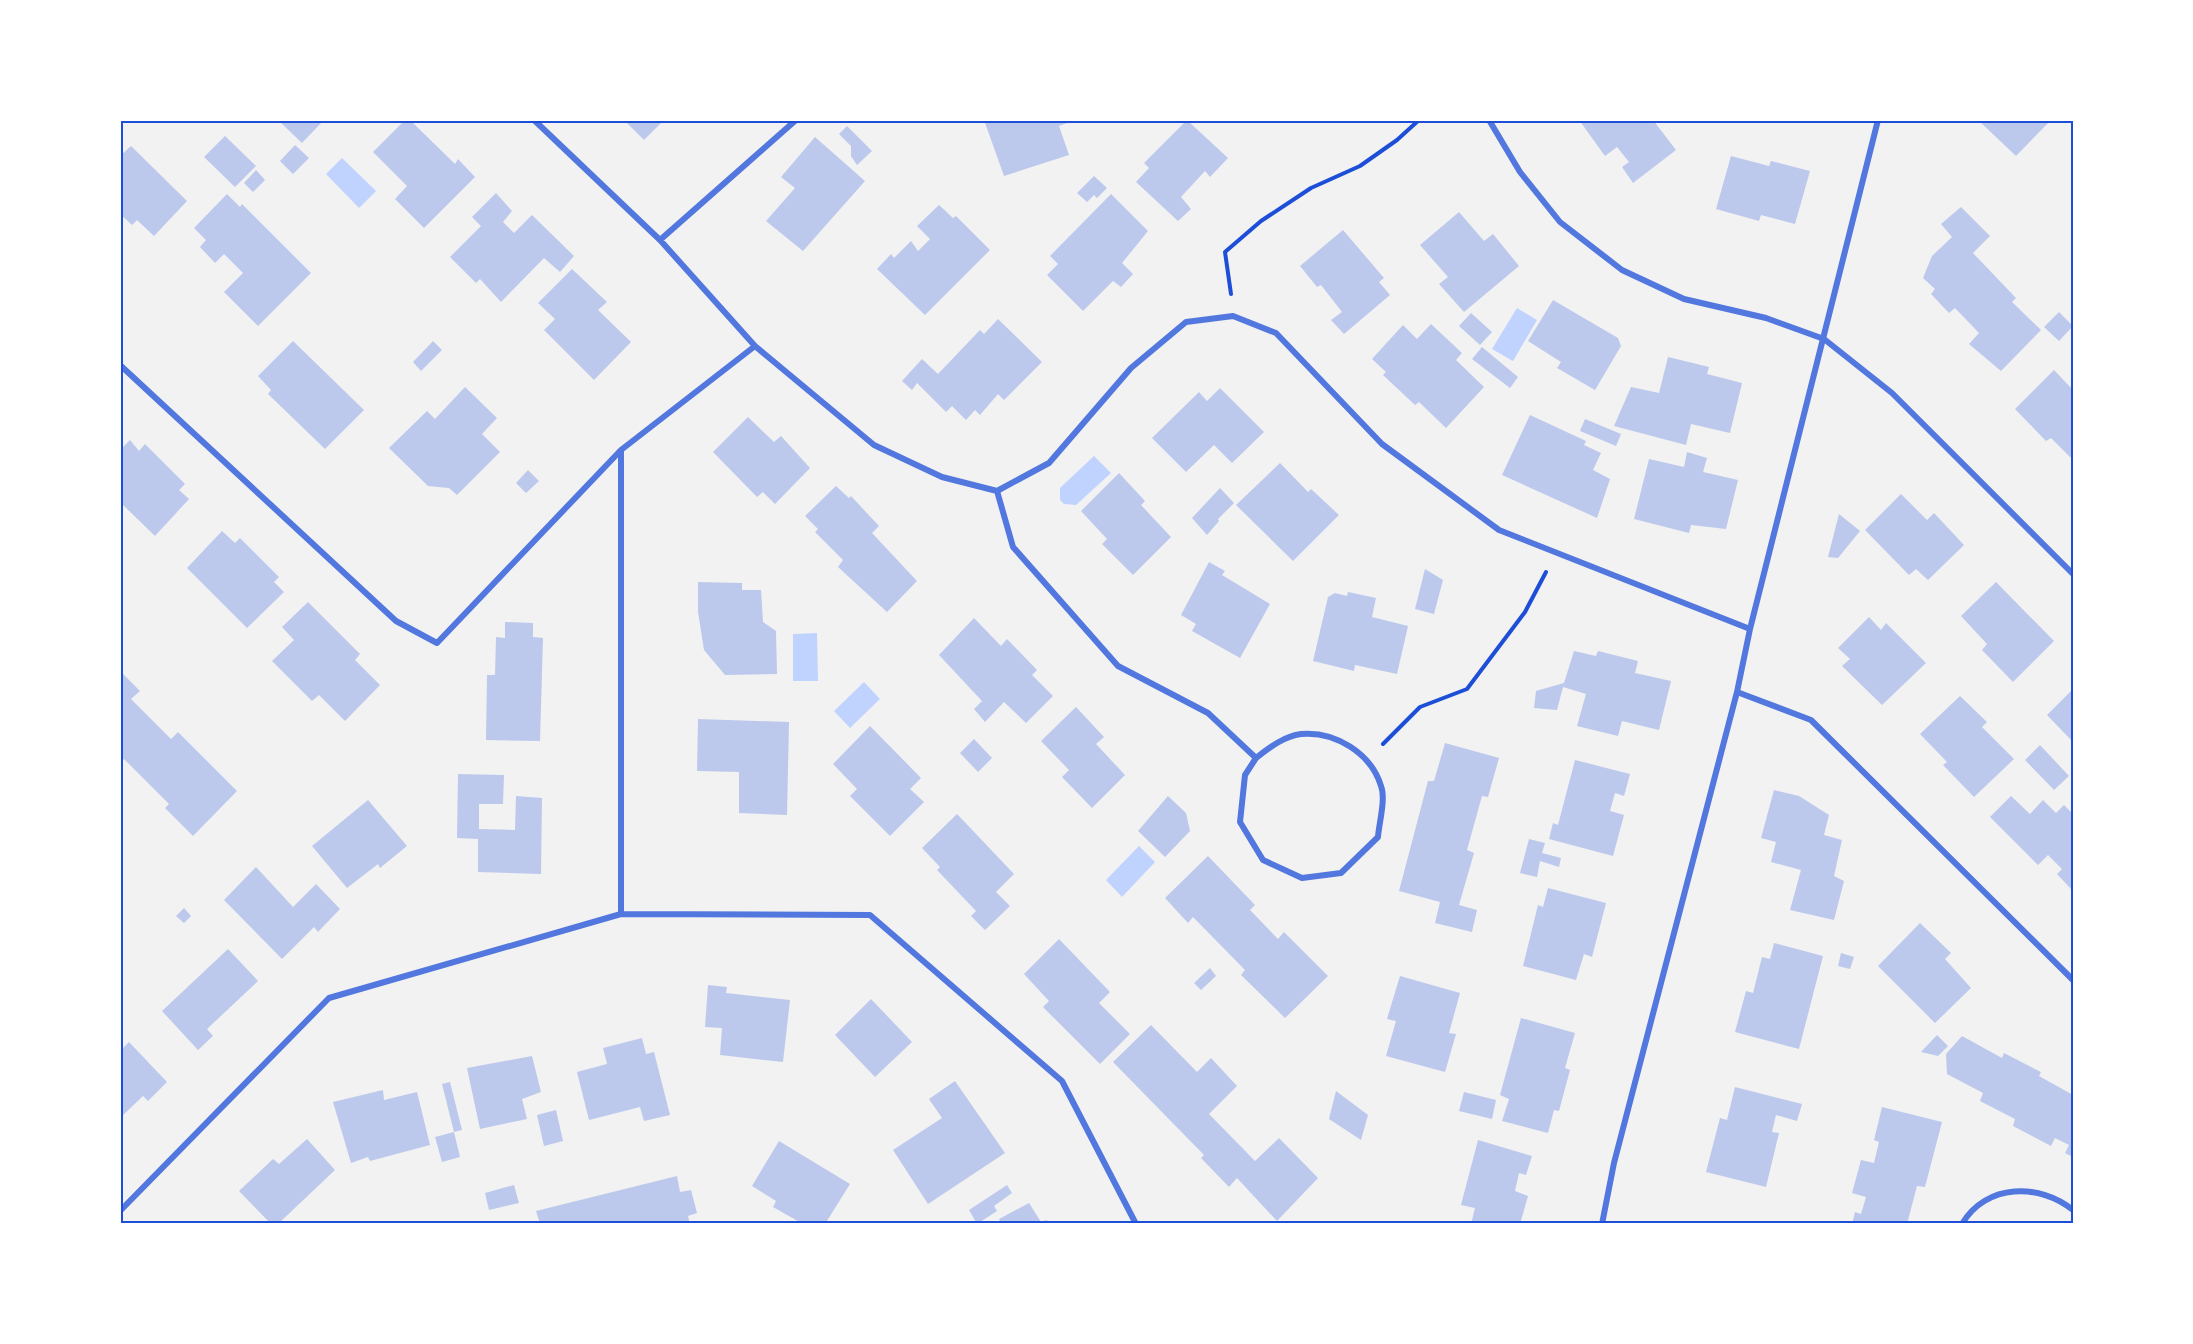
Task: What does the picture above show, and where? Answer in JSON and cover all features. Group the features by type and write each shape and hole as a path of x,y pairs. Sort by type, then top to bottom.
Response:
{"street":[{"path":"534,120 660,240 755,346 874,445 942,477 997,491 1049,463 1131,368 1186,322 1233,316 1276,333 1382,444 1499,530 1750,629"},
{"path":"660,240 796,120"},
{"path":"1489,120 1520,172 1560,222 1622,270 1684,299 1766,318 1824,339 1892,393 2073,574"},
{"path":"1602,1224 1614,1163 1737,692 1750,629 1878,120"},
{"path":"120,365 396,621 437,643 621,450 755,346"},
{"path":"621,450 621,914"},
{"path":"997,491 1013,547 1118,666 1208,713 1256,758"},
{"path":"1737,692 1811,720 2073,980"},
{"path":"1301,734 1338,738 1368,760 1382,788 1378,837 1341,873 1302,878 1263,860 1240,822 1245,775 1256,758 1273,744 1301,734"},
{"path":"120,1211 329,999 621,914 870,915 1062,1081 1136,1224"},
{"path":"1962,1224 1981,1203 2000,1194 2020,1190 2041,1192 2060,1200 2073,1210"}],"path":[{"path":"1233,316 1225,252 1261,221 1311,188 1360,166 1397,140 1419,120"},
{"path":"1368,760 1420,707 1467,689 1525,612 1555,554"}],"water":[{"path":"342,158 376,191 359,208 326,174"},
{"path":"1517,308 1537,320 1513,361 1492,349"},
{"path":"1094,456 1111,473 1076,505 1064,504 1060,500 1060,488"},
{"path":"817,633 818,681 793,681 793,634"},
{"path":"864,682 880,699 850,728 834,711"},
{"path":"1139,846 1155,862 1122,897 1106,880"}],"building":[{"path":"278,120 324,120 302,143"},
{"path":"405,120 410,120 455,164 458,159 475,177 424,228 395,199 407,186 373,152"},
{"path":"624,120 664,120 644,140"},
{"path":"984,120 1075,120 1059,126 1069,155 1004,176"},
{"path":"1187,120 1228,158 1210,177 1205,171 1181,197 1191,209 1178,221 1136,182 1149,168 1144,163"},
{"path":"1579,120 1653,120 1676,150 1633,183 1622,167 1629,162 1617,147 1605,156"},
{"path":"1978,120 2051,120 2016,156"},
{"path":"847,126 872,151 857,165 851,156 851,146 839,134"},
{"path":"225,136 256,166 235,187 204,157"},
{"path":"815,137 865,181 803,251 766,221 795,188 781,177"},
{"path":"295,145 309,158 293,174 280,161"},
{"path":"131,146 187,201 154,236 137,220 132,225 120,214 120,156"},
{"path":"1731,156 1769,166 1771,161 1810,171 1795,224 1761,215 1759,221 1716,209"},
{"path":"256,170 265,180 253,192 244,183"},
{"path":"1094,176 1107,188 1097,198 1094,195 1087,202 1077,193"},
{"path":"496,193 512,211 503,222 514,233 532,215 574,256 560,272 544,258 501,302 480,279 476,283 450,257 481,226 472,217"},
{"path":"227,194 240,207 242,204 311,273 258,326 224,292 243,273 224,254 215,263 200,247 206,240 194,228"},
{"path":"1111,194 1148,231 1122,263 1133,274 1121,287 1113,281 1083,311 1047,275 1058,264 1050,256"},
{"path":"939,205 953,218 956,216 990,250 925,315 877,269 891,254 894,258 911,241 918,251 930,239 917,226"},
{"path":"1961,207 1990,236 1973,253 2016,298 2012,302 2041,330 2001,371 1969,344 1979,333 1955,308 1949,313 1931,294 1935,289 1923,278 1932,256 1952,237 1941,224"},
{"path":"1459,212 1484,241 1493,234 1519,266 1464,312 1439,284 1448,277 1420,245"},
{"path":"1343,230 1384,278 1379,282 1390,295 1344,334 1331,320 1342,312 1321,285 1317,287 1300,266"},
{"path":"572,269 607,302 598,310 631,342 594,380 544,330 555,319 538,303"},
{"path":"1553,300 1618,338 1621,346 1595,390 1557,368 1561,362 1528,341"},
{"path":"2059,312 2073,326 2059,341 2044,327"},
{"path":"1471,313 1492,332 1480,345 1459,326"},
{"path":"998,319 1042,362 1004,400 998,394 980,415 975,410 966,420 952,406 946,412 917,383 912,390 902,381 922,359 938,374 980,330 984,334"},
{"path":"1431,324 1462,353 1456,360 1484,387 1446,428 1419,402 1415,405 1383,375 1386,372 1372,359 1403,325 1417,339"},
{"path":"293,341 364,410 325,449 268,394 271,390 258,376"},
{"path":"433,341 442,350 421,371 413,362"},
{"path":"1482,347 1518,377 1510,388 1472,359"},
{"path":"1668,357 1709,367 1707,374 1742,383 1730,433 1691,424 1686,445 1614,426 1631,387 1659,393"},
{"path":"2054,370 2073,390 2073,460 2051,438 2046,441 2015,409"},
{"path":"465,387 497,418 482,434 500,452 457,495 449,488 428,486 389,448 427,411 435,419"},
{"path":"1220,388 1264,432 1232,463 1214,445 1186,472 1152,438 1199,392 1207,401"},
{"path":"1530,415 1586,441 1584,445 1601,453 1593,470 1610,479 1597,518 1502,475"},
{"path":"748,417 774,442 781,436 810,468 775,504 763,492 757,497 713,452"},
{"path":"1585,419 1621,434 1616,446 1580,431"},
{"path":"130,440 139,451 145,444 185,484 179,490 189,499 155,536 120,502 120,450"},
{"path":"1687,452 1707,458 1703,472 1738,480 1726,529 1691,525 1689,533 1634,519 1649,459 1684,467"},
{"path":"1280,463 1308,492 1311,489 1339,515 1293,561 1236,505"},
{"path":"528,470 539,481 526,493 516,483"},
{"path":"1119,473 1145,501 1141,505 1171,537 1133,575 1102,544 1107,539 1081,511"},
{"path":"836,486 849,498 851,496 879,526 872,533 917,581 887,612 838,567 843,560 815,532 818,529 805,516"},
{"path":"1220,488 1234,503 1218,519 1219,521 1207,535 1192,518"},
{"path":"1901,494 1927,520 1934,513 1964,545 1928,580 1916,569 1909,575 1865,530"},
{"path":"1839,514 1860,531 1838,558 1828,557"},
{"path":"222,531 235,543 240,538 279,577 274,582 284,592 247,628 187,568"},
{"path":"1209,562 1225,571 1222,575 1270,604 1240,658 1192,631 1196,624 1181,615"},
{"path":"1425,569 1443,580 1434,614 1415,609"},
{"path":"698,582 742,583 742,590 761,590 763,622 776,631 777,674 725,675 704,650 698,612"},
{"path":"1996,582 2054,641 2013,682 1982,650 1987,644 1961,616"},
{"path":"1348,592 1376,598 1372,617 1408,626 1397,674 1355,665 1354,671 1313,661 1328,597 1335,593 1347,596"},
{"path":"308,602 360,654 355,660 380,685 345,721 319,695 312,701 272,661 294,640 282,627"},
{"path":"1869,617 1881,630 1886,623 1926,663 1882,705 1842,666 1850,659 1838,648"},
{"path":"974,618 1001,646 1007,639 1037,670 1032,675 1053,696 1026,723 1004,702 985,722 974,709 982,701 939,655"},
{"path":"505,622 533,623 533,637 543,638 540,741 486,740 487,675 495,675 496,637 505,638"},
{"path":"1574,651 1596,656 1598,651 1638,661 1635,673 1671,681 1659,730 1622,721 1618,736 1577,726 1586,694 1563,687 1557,710 1534,708 1536,691 1564,683"},
{"path":"120,671 140,691 131,699 171,739 178,732 237,791 193,836 165,808 169,804 124,759 120,763"},
{"path":"2073,689 2073,742 2047,715"},
{"path":"1960,696 1987,722 1982,727 2014,759 1974,797 1943,765 1947,762 1920,734"},
{"path":"1076,707 1104,737 1096,744 1125,775 1092,808 1062,777 1069,770 1041,741"},
{"path":"698,719 789,722 787,815 739,813 739,772 697,771"},
{"path":"870,726 921,778 910,789 924,802 890,836 850,796 857,789 833,764"},
{"path":"974,739 992,758 978,772 960,753"},
{"path":"1445,743 1499,758 1488,797 1482,796 1467,850 1474,853 1459,905 1477,910 1472,932 1435,923 1440,902 1399,891 1428,781 1434,781"},
{"path":"2040,745 2069,776 2054,790 2025,760"},
{"path":"1575,760 1630,774 1624,796 1615,793 1610,811 1624,815 1613,856 1549,839 1553,823 1558,825"},
{"path":"458,774 504,775 503,804 479,804 479,829 515,830 516,796 542,798 541,874 478,872 478,839 457,838"},
{"path":"1774,790 1799,796 1829,815 1824,835 1842,840 1834,876 1844,881 1834,920 1790,910 1801,870 1771,862 1776,842 1761,838"},
{"path":"1168,796 1186,813 1190,831 1165,857 1138,831"},
{"path":"2011,796 2030,814 2043,800 2056,813 2064,805 2073,814 2071,889 2057,874 2062,869 2048,855 2038,865 1990,817"},
{"path":"368,800 407,846 380,868 378,864 347,888 312,846"},
{"path":"957,814 1014,874 996,892 1010,906 985,930 971,916 976,911 937,870 940,867 922,848"},
{"path":"1529,839 1545,843 1542,853 1561,858 1559,867 1540,861 1537,877 1520,873"},
{"path":"1208,856 1255,905 1250,910 1278,939 1284,932 1328,976 1285,1018 1241,975 1245,970 1193,917 1188,923 1165,898"},
{"path":"256,867 293,907 316,884 340,909 318,932 314,927 282,959 224,900"},
{"path":"1548,888 1606,903 1592,957 1584,954 1576,980 1523,966 1538,905 1543,907"},
{"path":"184,908 191,916 184,923 176,916"},
{"path":"1920,923 1951,953 1945,959 1971,988 1935,1023 1878,966"},
{"path":"1059,939 1110,992 1099,1003 1130,1034 1100,1064 1043,1007 1049,1001 1024,974"},
{"path":"1774,943 1823,956 1799,1049 1735,1032 1746,991 1753,993 1762,957 1770,959"},
{"path":"228,949 258,981 207,1029 213,1036 198,1050 162,1011"},
{"path":"1841,953 1854,957 1850,969 1838,966"},
{"path":"1210,968 1216,976 1201,990 1194,983"},
{"path":"1400,976 1460,993 1449,1033 1456,1034 1445,1072 1386,1056 1396,1021 1387,1019"},
{"path":"708,985 727,987 726,993 790,1000 783,1062 720,1055 722,1028 705,1027"},
{"path":"871,999 912,1042 875,1077 835,1035"},
{"path":"1521,1018 1575,1033 1565,1068 1570,1070 1559,1111 1554,1110 1548,1133 1502,1121 1509,1099 1500,1095"},
{"path":"1151,1025 1197,1072 1211,1058 1237,1086 1209,1114 1255,1161 1279,1138 1318,1178 1277,1221 1237,1178 1229,1187 1201,1158 1204,1155 1113,1062"},
{"path":"1937,1035 1948,1046 1938,1056 1921,1052"},
{"path":"1962,1036 2002,1058 2004,1053 2041,1072 2039,1076 2073,1095 2073,1157 2065,1153 2069,1145 2055,1138 2051,1146 2013,1126 2015,1119 1980,1101 1983,1093 1947,1074 1946,1054"},
{"path":"642,1038 646,1054 654,1052 670,1115 644,1121 640,1107 589,1120 577,1072 607,1064 603,1048"},
{"path":"129,1042 167,1082 148,1101 143,1096 120,1118 120,1051"},
{"path":"532,1056 541,1092 522,1099 527,1119 480,1129 467,1068"},
{"path":"955,1081 1005,1153 928,1204 893,1150 942,1118 929,1099"},
{"path":"450,1082 462,1130 454,1132 442,1084"},
{"path":"1735,1087 1802,1104 1797,1121 1776,1115 1772,1132 1779,1133 1766,1187 1706,1172 1720,1118 1727,1120"},
{"path":"383,1090 384,1100 417,1092 430,1145 370,1161 368,1157 351,1163 333,1102"},
{"path":"1336,1091 1368,1115 1361,1140 1329,1119"},
{"path":"1464,1092 1496,1100 1492,1119 1459,1111"},
{"path":"1882,1107 1942,1122 1925,1187 1917,1186 1907,1224 1852,1224 1855,1212 1861,1214 1866,1197 1852,1193 1861,1160 1874,1163 1879,1142 1874,1140"},
{"path":"556,1110 563,1141 544,1146 537,1115"},
{"path":"454,1132 460,1157 442,1162 435,1137"},
{"path":"307,1139 335,1170 278,1224 271,1224 239,1191 273,1159 279,1164"},
{"path":"1478,1140 1532,1156 1526,1175 1519,1173 1515,1191 1528,1196 1520,1224 1471,1224 1475,1208 1461,1205"},
{"path":"779,1141 850,1184 825,1224 803,1224 773,1207 776,1201 752,1186"},
{"path":"677,1176 680,1192 691,1190 697,1213 688,1216 690,1224 540,1224 536,1211"},
{"path":"514,1185 519,1203 489,1210 485,1193"},
{"path":"1007,1185 1012,1193 994,1206 997,1211 977,1224 969,1210"},
{"path":"1029,1203 1041,1222 1047,1220 1049,1224 1001,1224 999,1219"}]}
